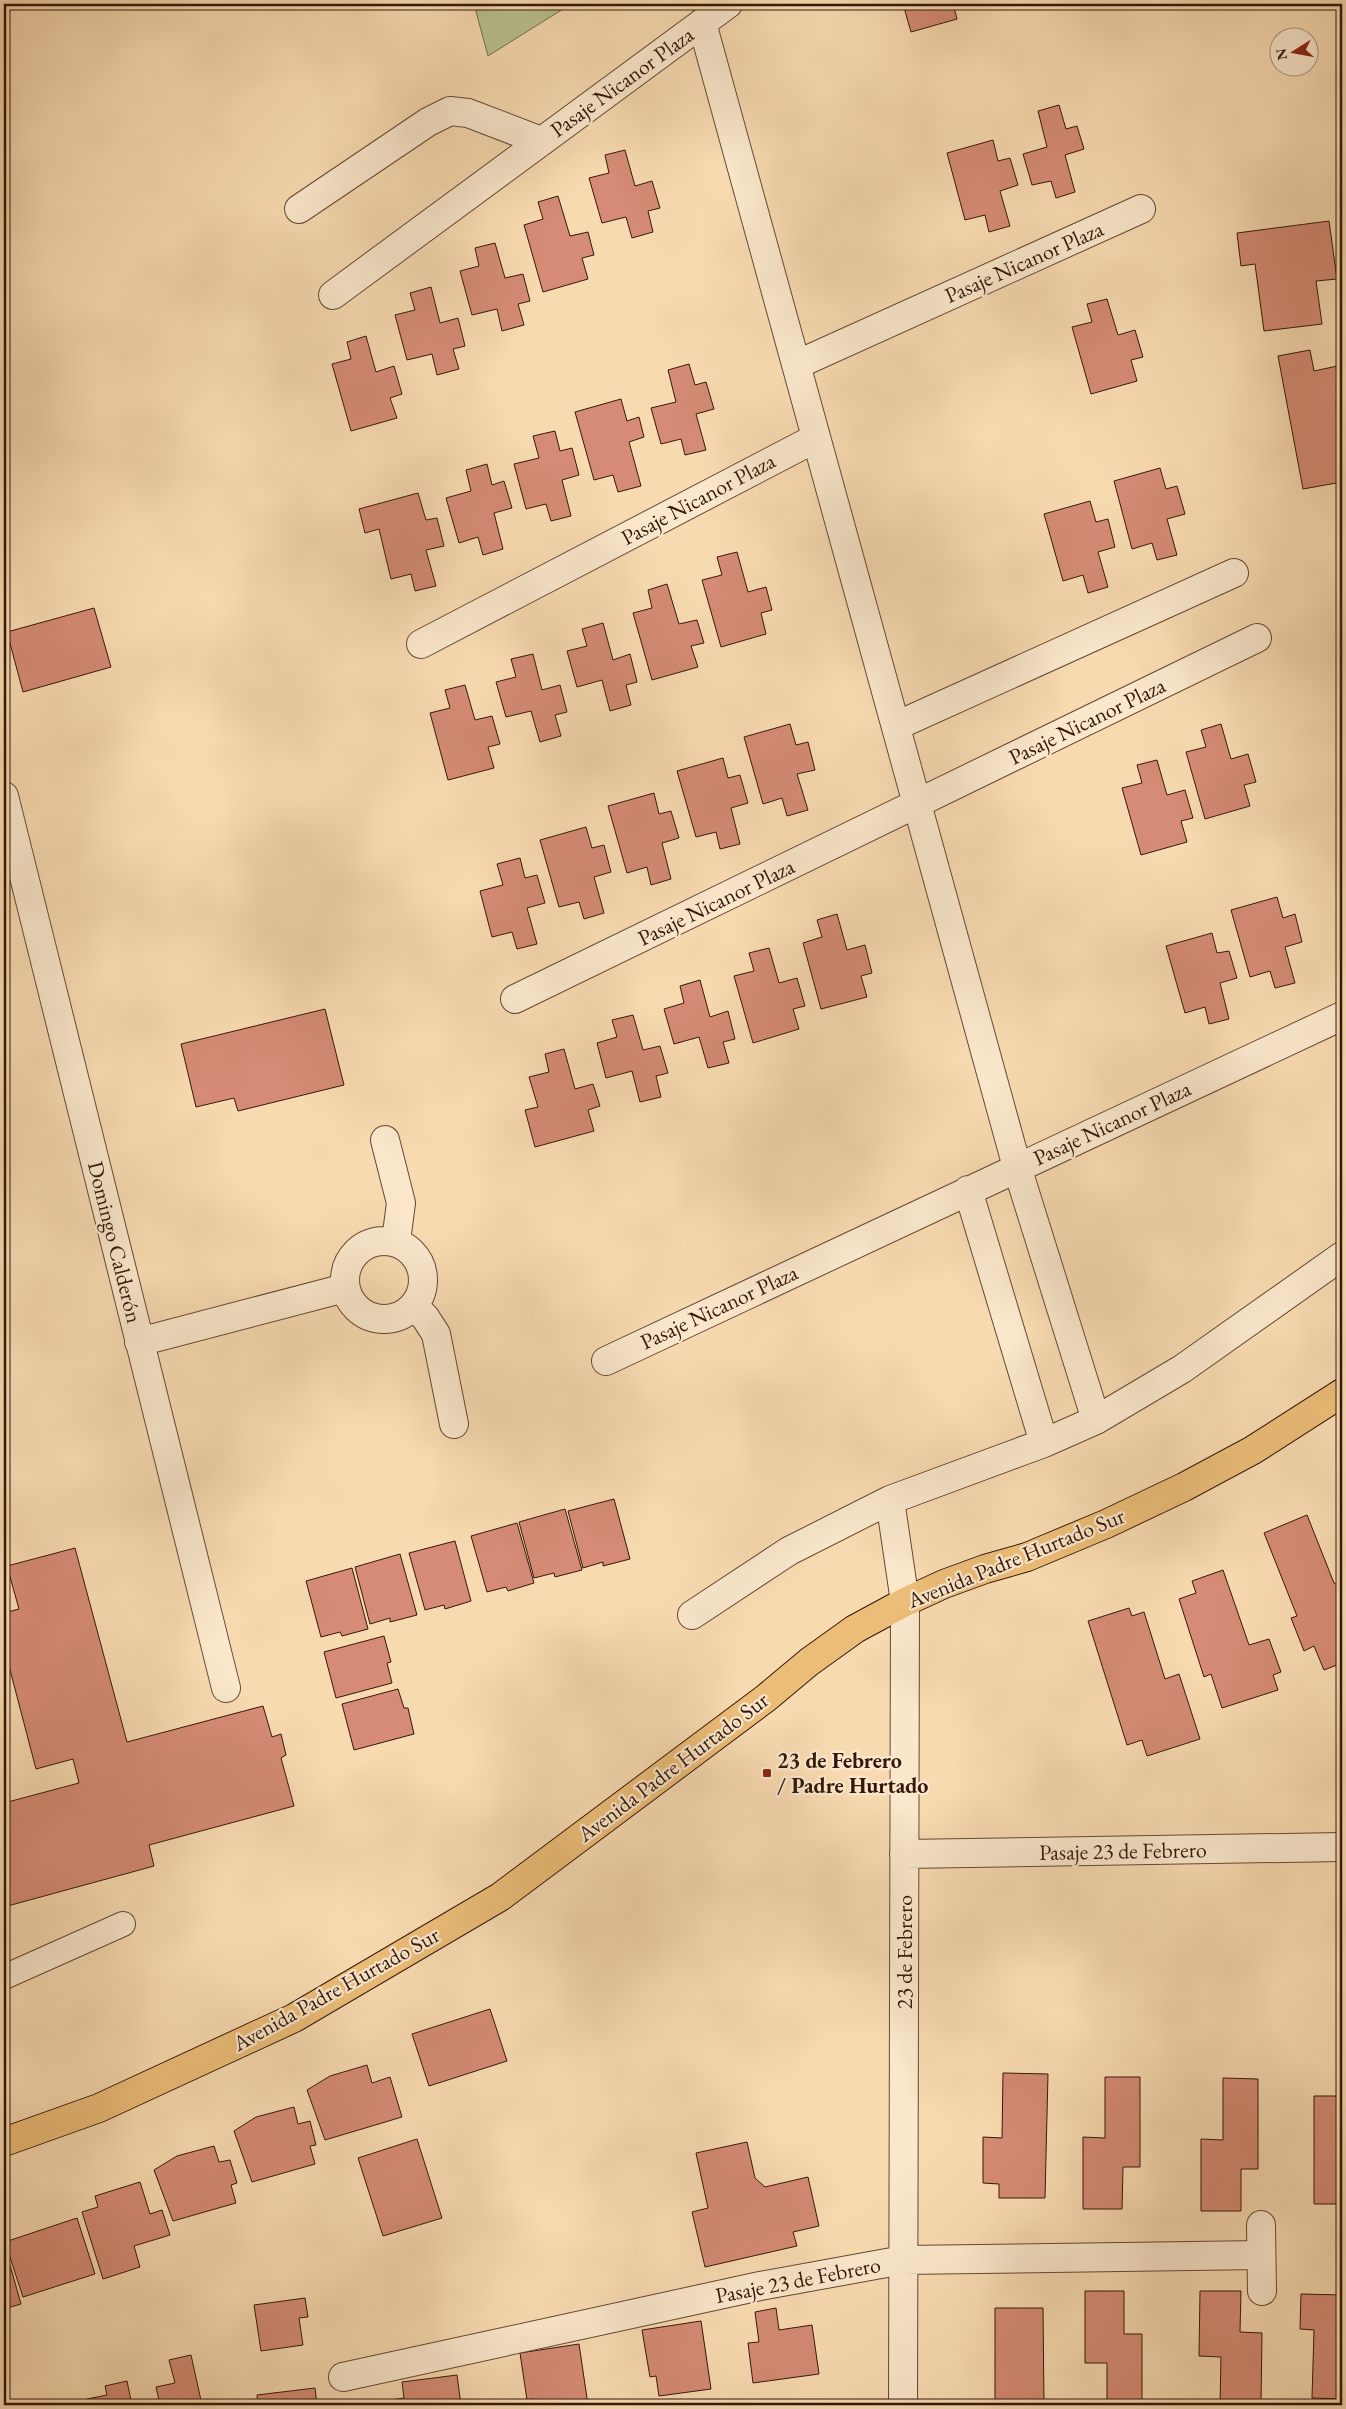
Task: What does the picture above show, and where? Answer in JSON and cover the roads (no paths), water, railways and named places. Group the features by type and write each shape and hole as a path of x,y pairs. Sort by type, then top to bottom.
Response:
{"main road":[{"name":"Avenida Padre Hurtado Sur","path":"4,2142 99,2108 294,2018 500,1897 855,1629 905,1602 985,1569 1027,1557 1150,1504 1253,1450 1342,1393"}],"street":[{"name":"Pasaje Nicanor Plaza","path":"333,295 728,4"},
{"name":"Pasaje Nicanor Plaza","path":"702,23 1017,1167 1096,1420"},
{"name":"Pasaje Nicanor Plaza","path":"299,209 428,122 450,111 468,113 541,141"},
{"name":"Pasaje Nicanor Plaza","path":"796,365 1142,209"},
{"name":"Pasaje Nicanor Plaza","path":"421,644 816,438"},
{"path":"896,726 1234,573"},
{"name":"Pasaje Nicanor Plaza","path":"515,999 1257,638"},
{"name":"Domingo Calderón","path":"4,796 226,1688"},
{"name":"Pasaje Nicanor Plaza","path":"606,1361 1342,1016"},
{"path":"385,1140 401,1203 396,1241"},
{"path":"968,1190 1044,1443"},
{"path":"396,1241 408,1248 418,1258 423,1272 424,1284 420,1296 404,1314 392,1319 368,1316 358,1309 350,1299 345,1288 344,1274 349,1261 357,1250 369,1242 396,1241"},
{"path":"692,1615 789,1550 890,1500 1044,1443 1096,1420 1182,1369 1342,1256"},
{"path":"139,1342 345,1288"},
{"path":"413,1306 425,1317 436,1334 454,1424"},
{"name":"23 de Febrero","path":"890,1500 905,1602 903,2405"},
{"name":"Pasaje 23 de Febrero","path":"904,1854 1342,1847"},
{"path":"1261,2225 1262,2291"},
{"name":"Pasaje 23 de Febrero","path":"343,2377 760,2286 903,2260 1261,2255"}],"lane":[{"path":"4,1977 123,1924"}],"place":[{"name":"23 de Febrero / Padre Hurtado","path":"767,1773"}]}
